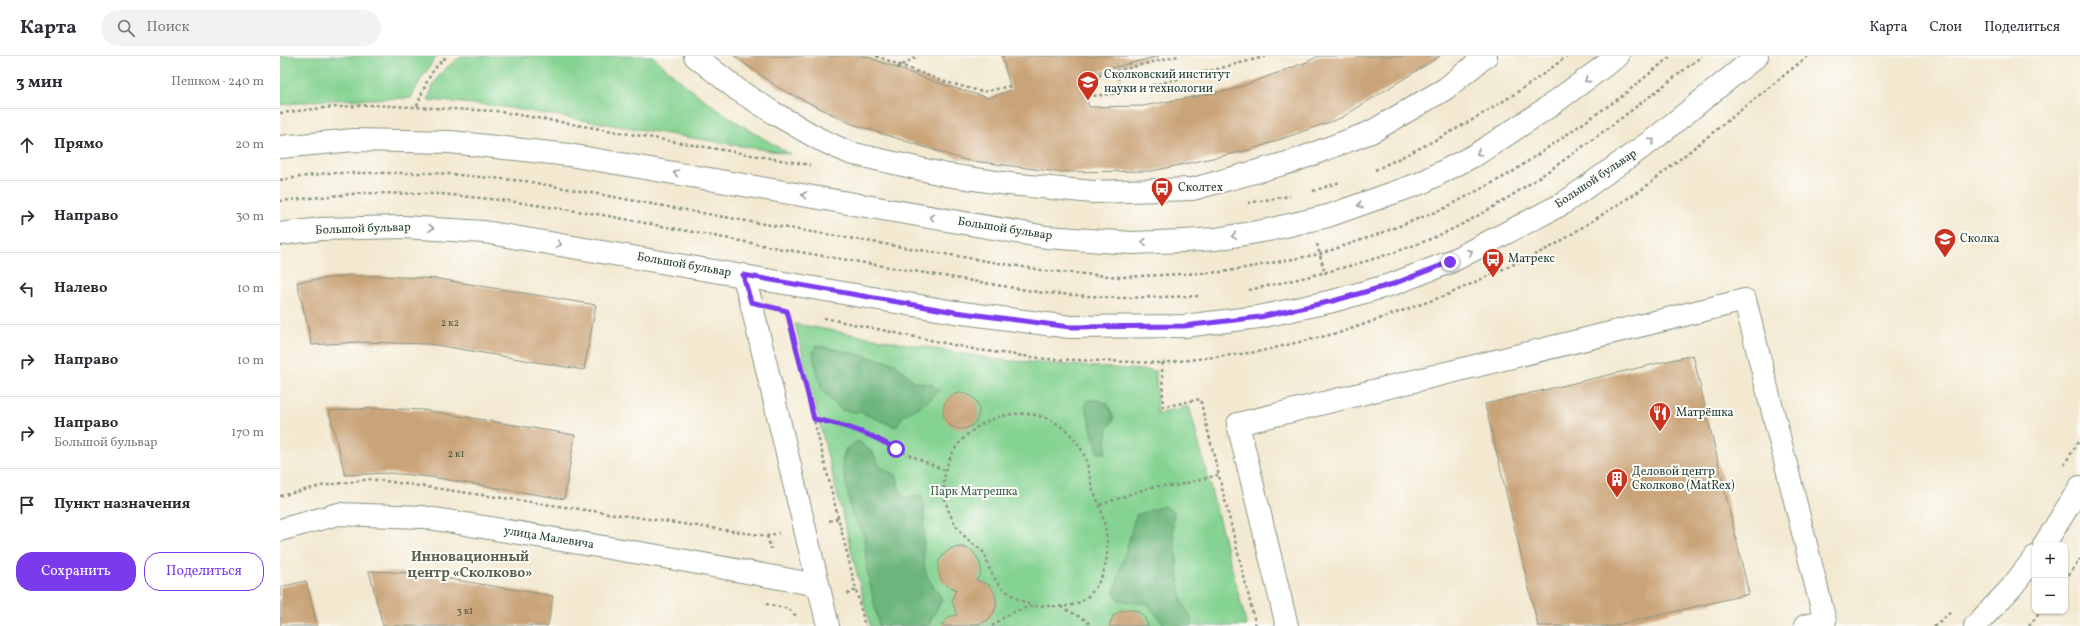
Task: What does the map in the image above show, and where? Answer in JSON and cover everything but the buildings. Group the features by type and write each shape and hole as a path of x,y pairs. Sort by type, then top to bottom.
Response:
{"street":[{"path":"695,56 738,90 774,113 819,139 850,153 947,175 1008,184 1093,192 1193,189 1294,161 1372,132 1445,89 1486,56"},
{"name":"Большой бульвар","path":"280,147 354,140 450,142 569,155 1046,237 1132,242 1216,239 1328,216 1421,183 1478,154 1544,110 1618,56"},
{"name":"Большой бульвар","path":"280,234 321,229 403,227 484,232 955,312 1070,327 1184,326 1260,317 1304,308 1393,284 1450,262 1564,203 1654,139 1757,56"},
{"path":"743,275 751,302 828,626"},
{"path":"1286,626 1238,424 1745,300 1819,624"},
{"path":"2046,542 2080,487"},
{"name":"улица Малевича","path":"280,530 338,514 423,517 670,558 818,585"},
{"path":"1975,626 2011,588 2032,561"}],"path":[{"path":"417,106 428,79 442,60 448,56"},
{"path":"876,56 942,81 983,92 1010,86"},
{"path":"897,68 918,56"},
{"path":"1178,56 1117,71 1086,76 1091,96 1122,93 1259,57 1268,56"},
{"path":"817,317 986,351 1047,359 1162,363 1257,352 1342,332 1447,295 1553,246 1644,188 1808,56"},
{"path":"1117,71 1122,93"},
{"path":"751,302 794,312"},
{"path":"787,311 865,626"},
{"path":"1162,363 1163,407 1200,399 1256,626"},
{"path":"992,626 1015,612 1034,606 1061,607 1084,599 1094,589 1105,567 1109,545 1100,505 1092,487 1086,459 1080,446 1060,426 1033,415 1004,414 978,425 957,445 946,472 946,500 956,527 965,538 983,552 989,569 1003,589 1012,596 1034,606"},
{"path":"814,419 845,425 873,435 896,449 946,472"},
{"path":"2061,472 2080,439"},
{"path":"1100,505 1156,486 1176,486 1218,475"},
{"path":"280,496 321,486 371,479 767,536 839,518"},
{"path":"2066,578 2080,560"},
{"path":"1061,607 1084,619 1092,626"},
{"path":"1934,626 1956,607"},
{"path":"2029,626 2039,614"}],"green space":[{"path":"280,56 437,56 421,79 411,98 323,100 280,105"},
{"path":"462,56 653,56 668,71 718,110 790,154 497,106 428,100 436,80 444,70"},
{"name":"Парк Матрешка","path":"795,324 998,360 1156,371 1157,413 1189,406 1247,626 870,626"},
{"path":"816,345 895,363 915,382 932,384 939,391 927,402 902,417 896,427 862,413 841,410 822,391 813,355"},
{"path":"1087,400 1097,400 1108,404 1114,419 1108,428 1105,453 1098,453 1085,405"},
{"path":"858,441 873,453 880,467 897,476 899,488 904,498 922,495 924,505 925,570 928,578 942,599 931,619 930,626 879,626 867,571 864,535 852,515 842,464 845,450"},
{"path":"1164,506 1174,512 1173,528 1181,595 1193,621 1191,626 1165,626 1148,604 1119,600 1114,593 1136,515"}],"place":[{"name":"Сколковский институт науки и технологии","path":"1088,102"},
{"name":"Сколтех","path":"1162,208"},
{"name":"Сколка","path":"1945,258"},
{"name":"Матрекс","path":"1493,278"},
{"name":"Матрёшка","path":"1660,432"},
{"name":"Деловой центр Сколково (MatRex)","path":"1617,498"}],"district":[{"name":"Инновационный центр «Сколково»","path":"470,566"}],"route":[{"path":"896,449 873,435 845,425 814,419 787,311 751,302 743,275 955,312 1070,327 1184,326 1260,317 1333,301 1393,284 1450,262"}]}
